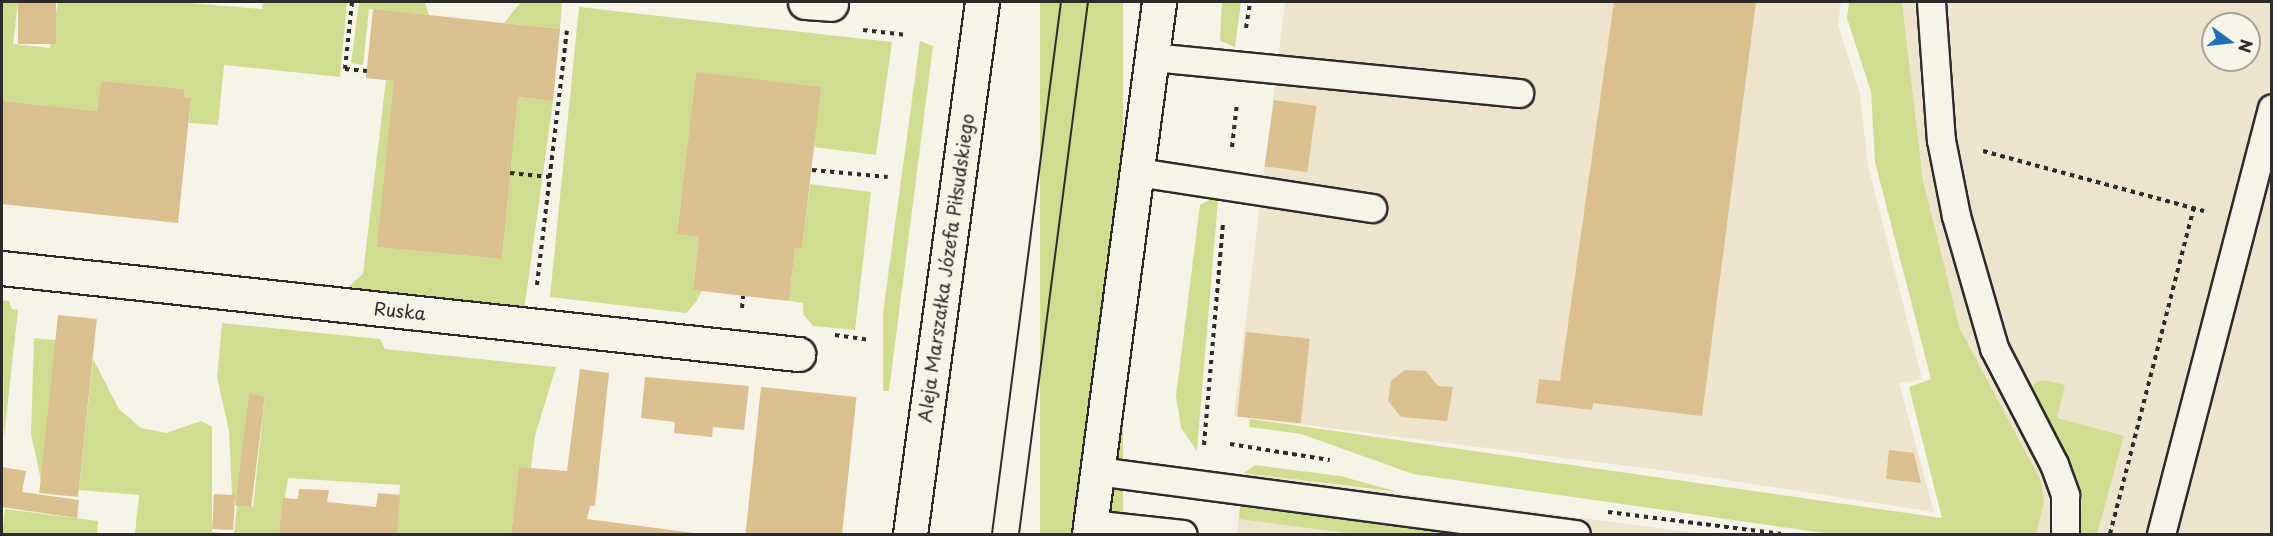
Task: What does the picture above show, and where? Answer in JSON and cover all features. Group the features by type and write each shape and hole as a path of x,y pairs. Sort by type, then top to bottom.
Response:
{"main road":[{"name":"Aleja Marszałka Józefa Piłsudskiego","path":"910,534 982,2"},
{"path":"1090,529 1159,2"},
{"name":"Ruska","path":"2,268 798,354"}],"lane":[{"path":"1931,2 1941,140 1956,216 1994,348 2054,464 2066,495 2066,534"},
{"path":"1152,57 1241,69 1519,93"},
{"path":"2161,534 2271,108"},
{"path":"1137,172 1372,208"},
{"path":"1097,471 1576,534"},
{"path":"1090,529 1182,534"}],"path":[{"path":"352,2 345,69 367,71"},
{"path":"1203,450 1228,186 1250,2"},
{"path":"861,30 907,35"},
{"path":"539,266 567,31"},
{"path":"1941,140 2242,220"},
{"path":"812,170 888,177"},
{"path":"510,173 549,177"},
{"path":"2110,534 2194,208"}],"shaded area":[{"path":"1285,2 1841,2 1838,25 1860,94 1868,166 1922,379 1899,383 1934,512 1669,471 1234,416"},
{"path":"1902,2 2271,2 2271,534 2036,534 2041,481 1960,329 1923,180"},
{"path":"1244,473 1703,534 1237,534"}],"green space":[{"path":"2,2 18,2 13,44 50,48 58,2 178,2 262,9 263,2 347,2 340,77 224,65 218,125 189,123 191,98 184,97 185,89 101,81 97,111 2,101"},
{"path":"359,2 425,2 429,15 369,9 363,65 351,63"},
{"path":"521,2 562,2 560,29 504,23"},
{"path":"1040,2 1123,2 1123,534 1040,534"},
{"path":"1222,2 1241,2 1235,47 1220,41"},
{"path":"1849,2 1902,2 1923,180 1960,329 2041,481 2044,502 2036,534 1831,534 1413,474 1301,434 1249,427 1250,419 1942,518 1909,387 1931,379 1875,162 1871,92 1847,18"},
{"path":"579,7 892,42 876,155 814,147 820,87 696,73 677,234 699,237 693,290 702,291 696,302 686,313 550,297"},
{"path":"920,41 933,46 889,391 883,391 883,313"},
{"path":"386,80 394,81 394,85 378,247 502,259 518,97 553,101 524,311 346,289 363,274"},
{"path":"810,184 871,192 855,330 813,326 803,314 803,303 789,301 795,248 802,249"},
{"path":"1211,199 1218,200 1197,451 1181,428 1176,396 1200,205"},
{"path":"2,300 9,301 12,309 18,310 4,437"},
{"path":"222,323 380,339 385,349 556,367 535,436 531,468 519,467 511,534 397,534 400,485 288,478 279,534 234,534 237,506 232,495 229,431 217,377","holes":["249,394 265,396 253,507 237,505"]},
{"path":"34,338 56,340 41,480 31,434"},
{"path":"93,359 119,409 141,428 166,433 201,421 212,427 212,532 232,534 135,534 139,495 79,490"},
{"path":"2044,380 2065,385 2057,418 2124,436 2097,534 2080,534 2082,496 2076,478 2031,390 2036,382"},
{"path":"1255,465 1340,476 1399,492 1244,473"},
{"path":"1240,506 1450,534 1355,534 1239,519"},
{"path":"5,509 98,521 97,534 2,534"}],"building":[{"path":"18,2 56,2 56,44 18,44"},
{"path":"1614,2 1756,2 1702,416 1593,403 1592,410 1536,403 1539,379 1560,381"},
{"path":"373,9 560,29 553,101 518,97 502,259 377,247 394,81 366,78"},
{"path":"696,72 821,87 802,249 795,248 789,301 693,290 699,237 677,234"},
{"path":"101,81 185,89 184,97 191,98 178,223 2,204 2,101 97,111"},
{"path":"1274,100 1317,106 1307,172 1265,166"},
{"path":"58,315 97,319 78,497 39,493"},
{"path":"1246,332 1310,339 1301,423 1237,417"},
{"path":"580,369 609,373 595,506 590,506 587,519 702,534 511,534 519,467 567,471"},
{"path":"1405,370 1426,371 1438,386 1453,387 1447,421 1401,417 1388,401 1391,381"},
{"path":"645,377 749,386 744,430 713,427 712,437 674,433 675,422 641,418"},
{"path":"761,387 856,397 842,534 746,534"},
{"path":"249,394 265,396 251,507 235,505"},
{"path":"1889,450 1914,453 1921,483 1886,479"},
{"path":"2,467 26,471 22,492 79,500 77,518 2,507"},
{"path":"299,489 329,490 327,502 376,507 378,493 400,495 397,534 279,534 283,498 298,499"},
{"path":"214,494 235,495 233,530 212,529"}],"tram line":[{"path":"992,534 1061,2"},
{"path":"1019,534 1088,2"}]}
